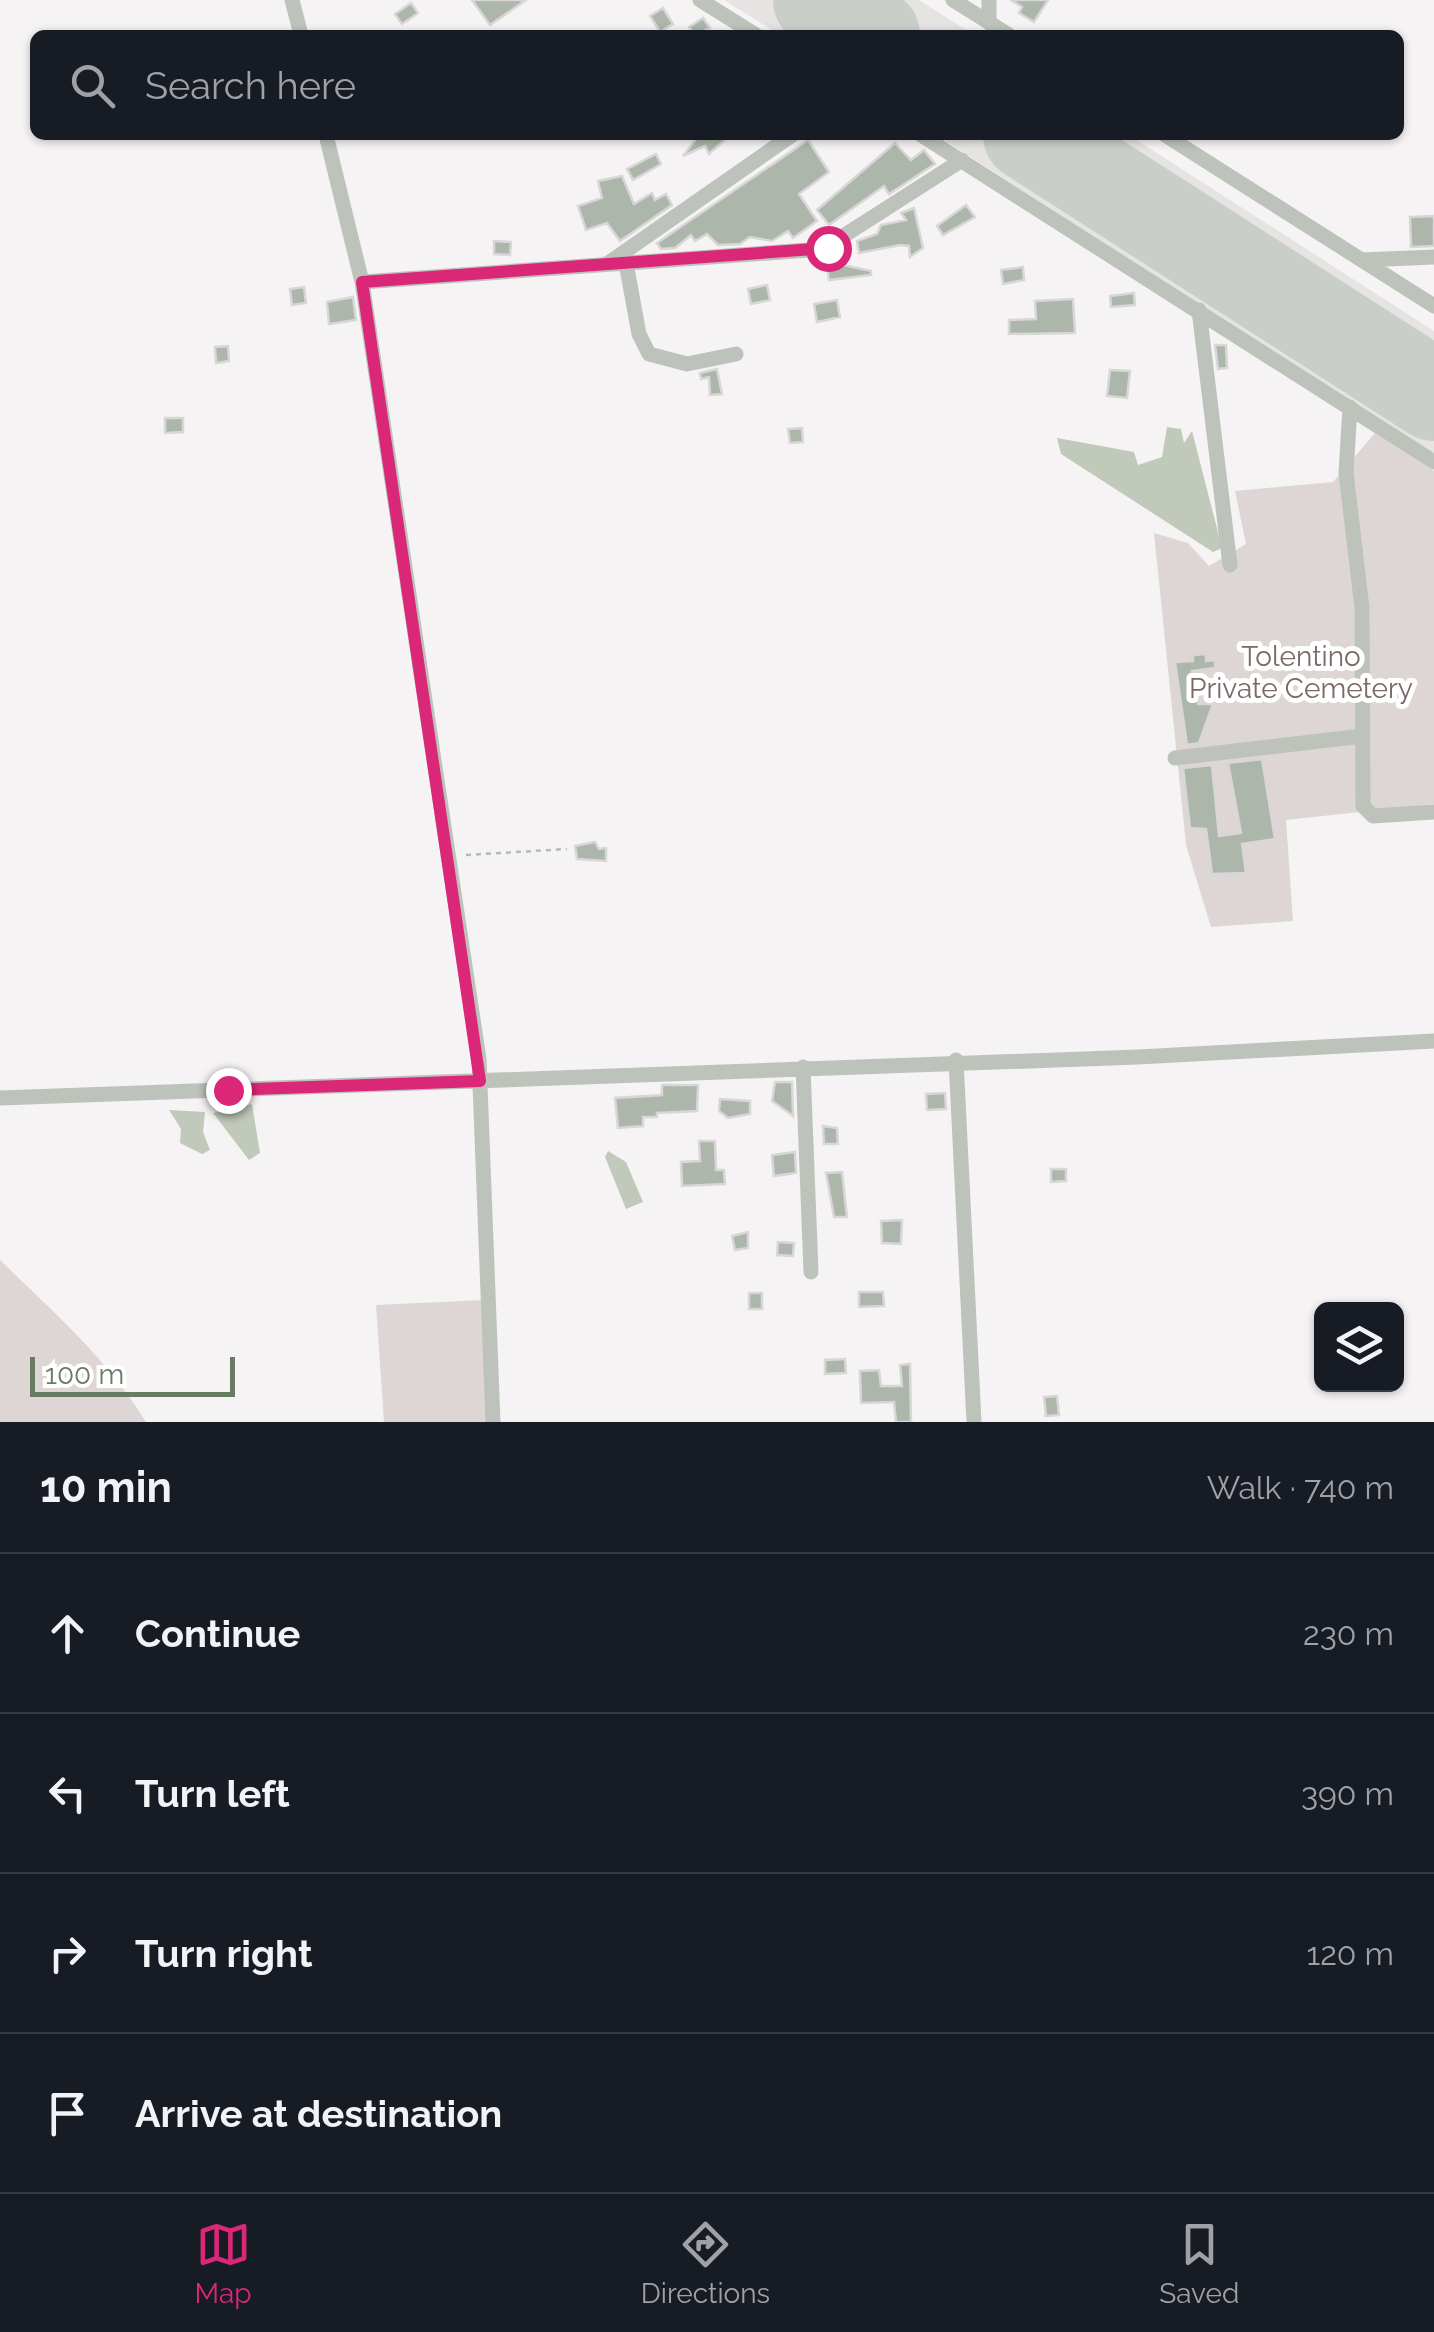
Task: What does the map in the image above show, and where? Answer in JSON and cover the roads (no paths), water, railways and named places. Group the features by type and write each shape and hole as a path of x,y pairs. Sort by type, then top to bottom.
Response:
{"street":[{"path":"292,0 300,30"},
{"path":"700,0 748,30"},
{"path":"953,0 1001,30"},
{"path":"989,0 989,22"},
{"path":"327,140 362,282 480,1081 493,1422"},
{"path":"607,264 785,140"},
{"path":"929,140 1434,462"},
{"path":"1173,140 1434,306"},
{"path":"362,282 823,249 962,160"},
{"path":"1362,260 1434,258"},
{"path":"626,263 638,334 650,354 687,364 736,354"},
{"path":"1199,310 1230,566"},
{"path":"1350,407 1346,472 1362,608 1362,797 1366,813 1379,817 1434,812"},
{"path":"1175,758 1362,736"},
{"path":"0,1098 956,1060 1138,1057 1434,1041"},
{"path":"956,1060 974,1422"},
{"path":"803,1067 810,1272"}],"park label":[{"name":"Tolentino Private Cemetery","path":"1301,672"}]}
